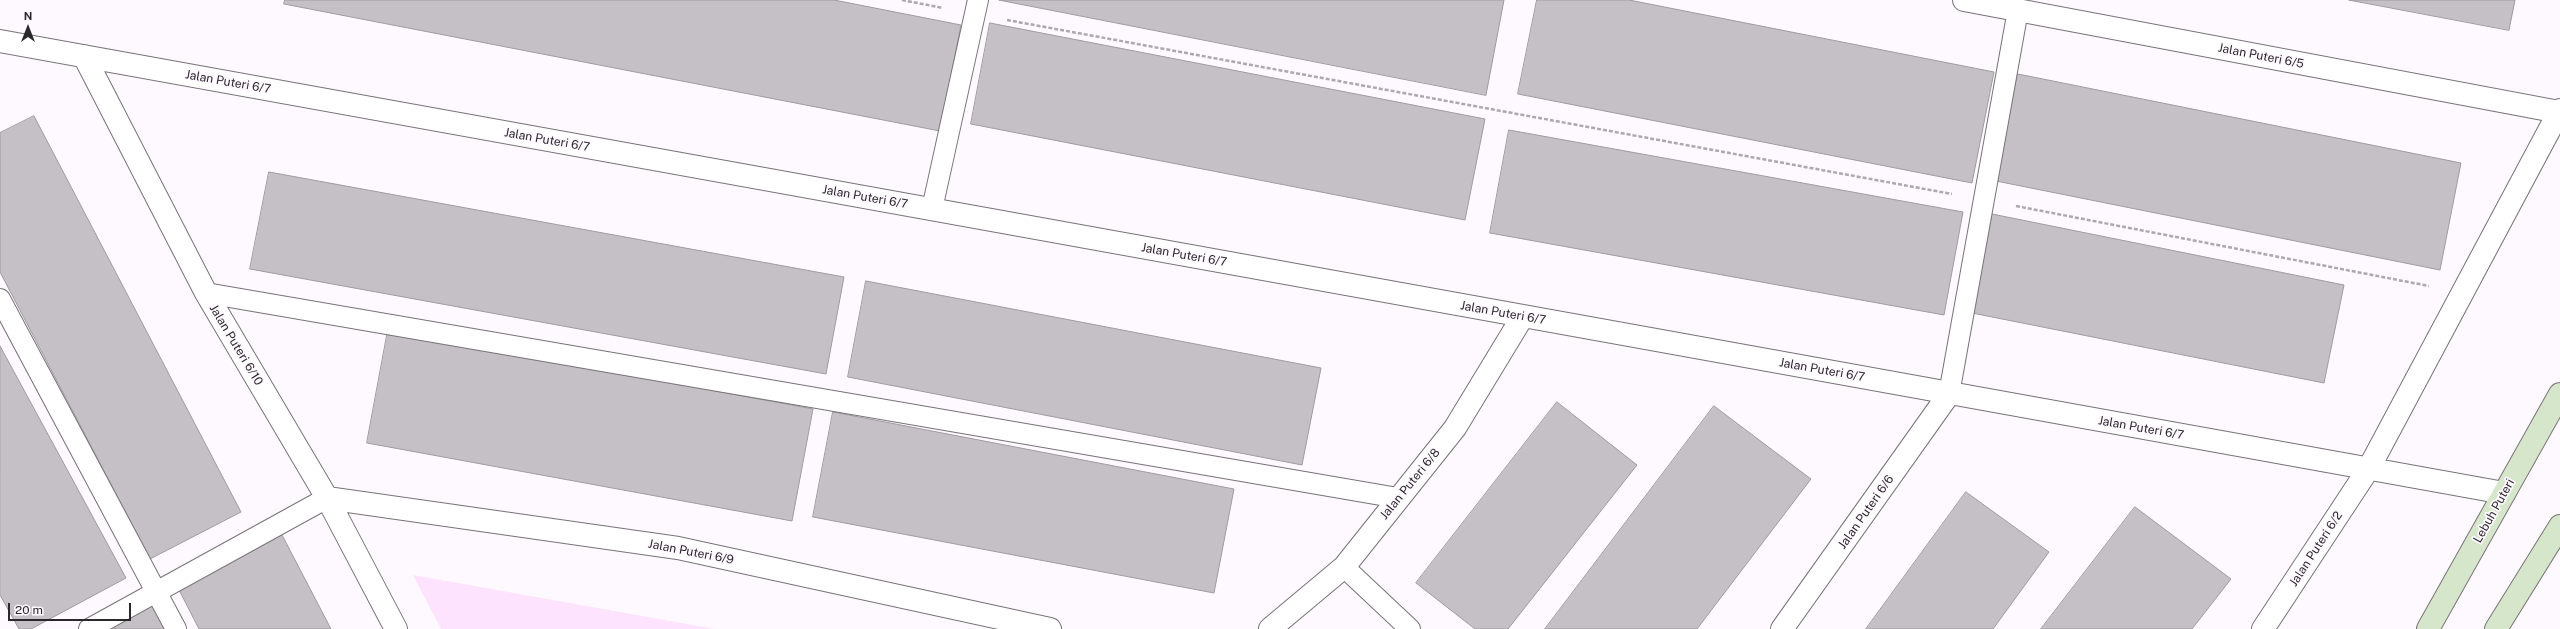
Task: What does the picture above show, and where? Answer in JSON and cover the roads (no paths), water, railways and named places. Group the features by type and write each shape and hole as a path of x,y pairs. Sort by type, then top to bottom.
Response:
{"main road":[{"name":"Lebuh Puteri","path":"2428,629 2560,394"},
{"path":"2496,629 2560,526"}],"street":[{"name":"Jalan Puteri 6/5","path":"1964,0 2560,111"},
{"name":"Jalan Puteri 6/7","path":"0,41 1948,394 2504,493"},
{"name":"Jalan Puteri 6/10","path":"84,56 206,293 327,498 396,629"},
{"name":"Jalan Puteri 6/2","path":"2264,629 2368,468 2461,292 2560,111"},
{"name":"Jalan Puteri 6/8","path":"1270,629 1344,567 1398,498 1456,428 1523,316"},
{"name":"Jalan Puteri 6/6","path":"1782,629 1948,394"},
{"name":"Jalan Puteri 6/9","path":"327,498 678,548 1050,629"}],"lane":[{"path":"932,210 976,7"},
{"path":"1948,394 2018,10"},
{"path":"206,293 1398,498"},
{"path":"0,299 176,629"},
{"path":"89,629 327,498"},
{"path":"1344,567 1410,629"}]}
